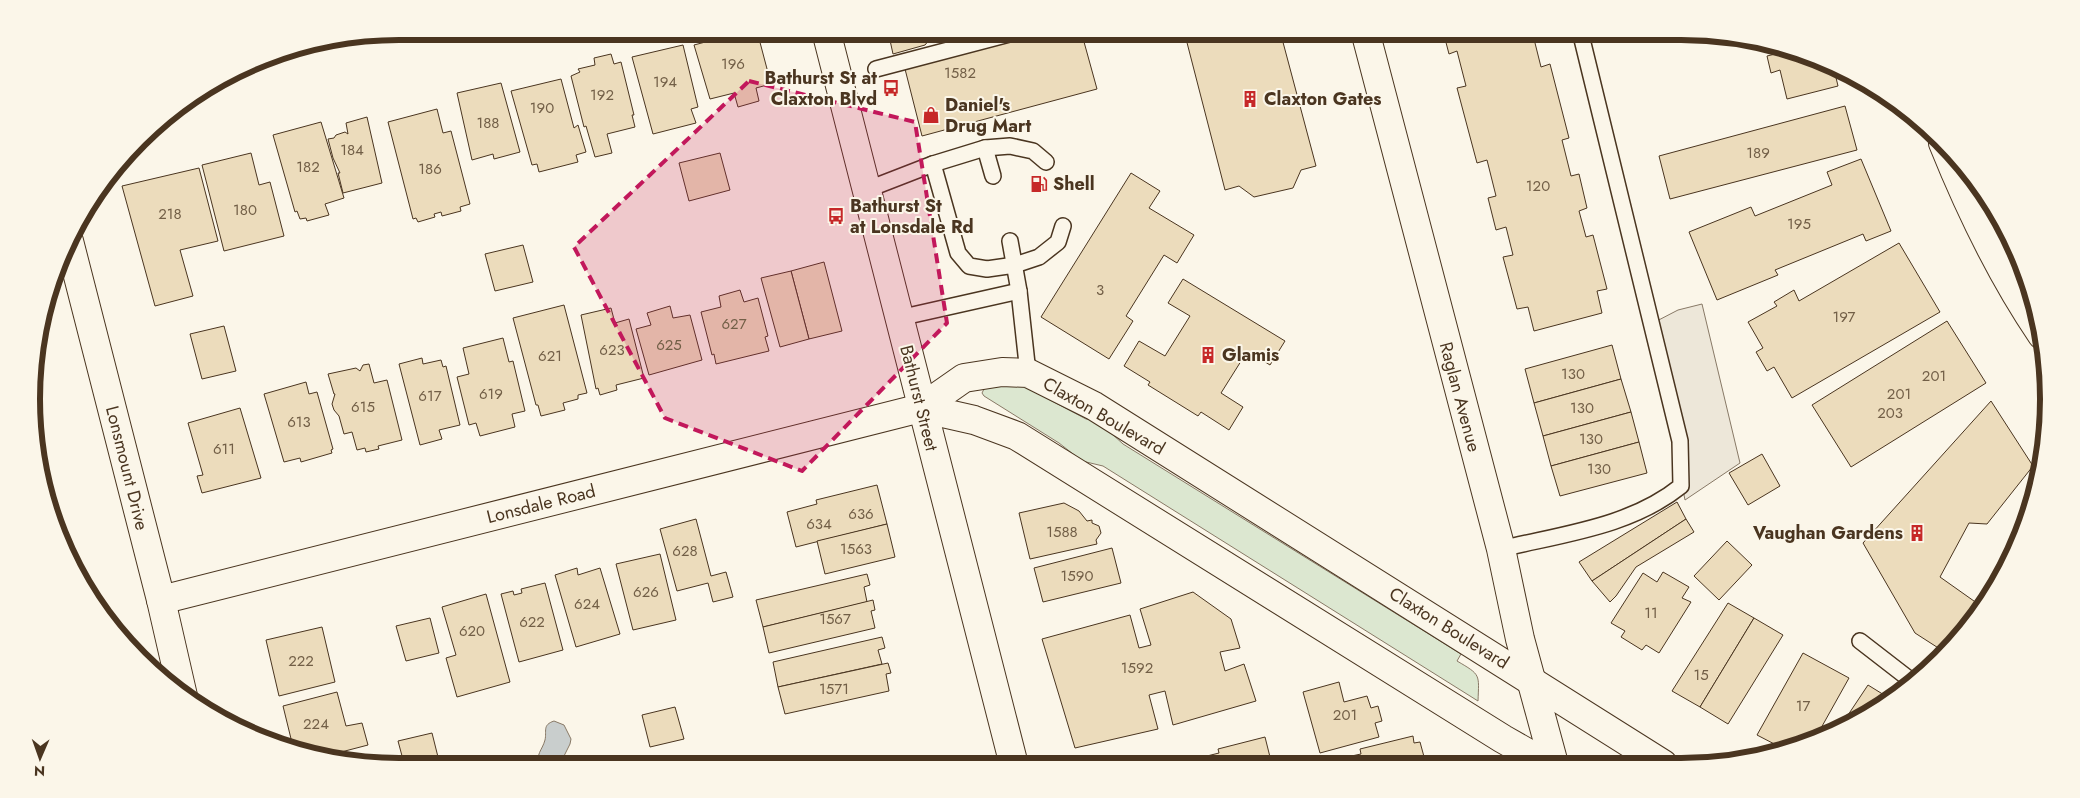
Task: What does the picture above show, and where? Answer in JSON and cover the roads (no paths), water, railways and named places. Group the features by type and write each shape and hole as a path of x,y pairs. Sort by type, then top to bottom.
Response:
{"street":[{"name":"Bathurst Street","path":"828,40 1012,758"},
{"name":"Raglan Avenue","path":"1367,40 1501,549 1530,679 1552,758"},
{"path":"1950,161 1964,195 2006,279 2031,319"},
{"name":"Lonsmount Drive","path":"72,252 161,600 180,684"},
{"name":"Claxton Boulevard","path":"921,408 964,378 1002,372 1028,373 1094,406 1654,758"},
{"path":"921,408 974,420 1017,436 1495,734 1537,758"},
{"name":"Lonsdale Road","path":"161,600 921,408"}],"lane":[{"path":"876,70 988,40"},
{"path":"1501,549 1618,521 1664,500 1681,486 1680,441 1582,40"},
{"path":"866,190 933,164 986,148 1010,146 1034,150 1046,162"},
{"path":"986,148 993,176"},
{"path":"933,164 958,253 969,266 987,269 1015,265 1039,257 1058,242 1063,226"},
{"path":"1010,241 1019,291 1028,373"},
{"path":"899,318 1019,291"},
{"path":"1860,641 1908,678"}],"place":[{"name":"Bathurst St at Claxton Blvd","path":"891,88"},
{"name":"Claxton Gates","path":"1250,99"},
{"name":"Daniel's Drug Mart","path":"931,115"},
{"name":"Shell","path":"1039,184"},
{"name":"Bathurst St at Lonsdale Rd","path":"836,216"},
{"name":"Glamis","path":"1208,355"},
{"name":"Vaughan Gardens","path":"1917,533"}]}
